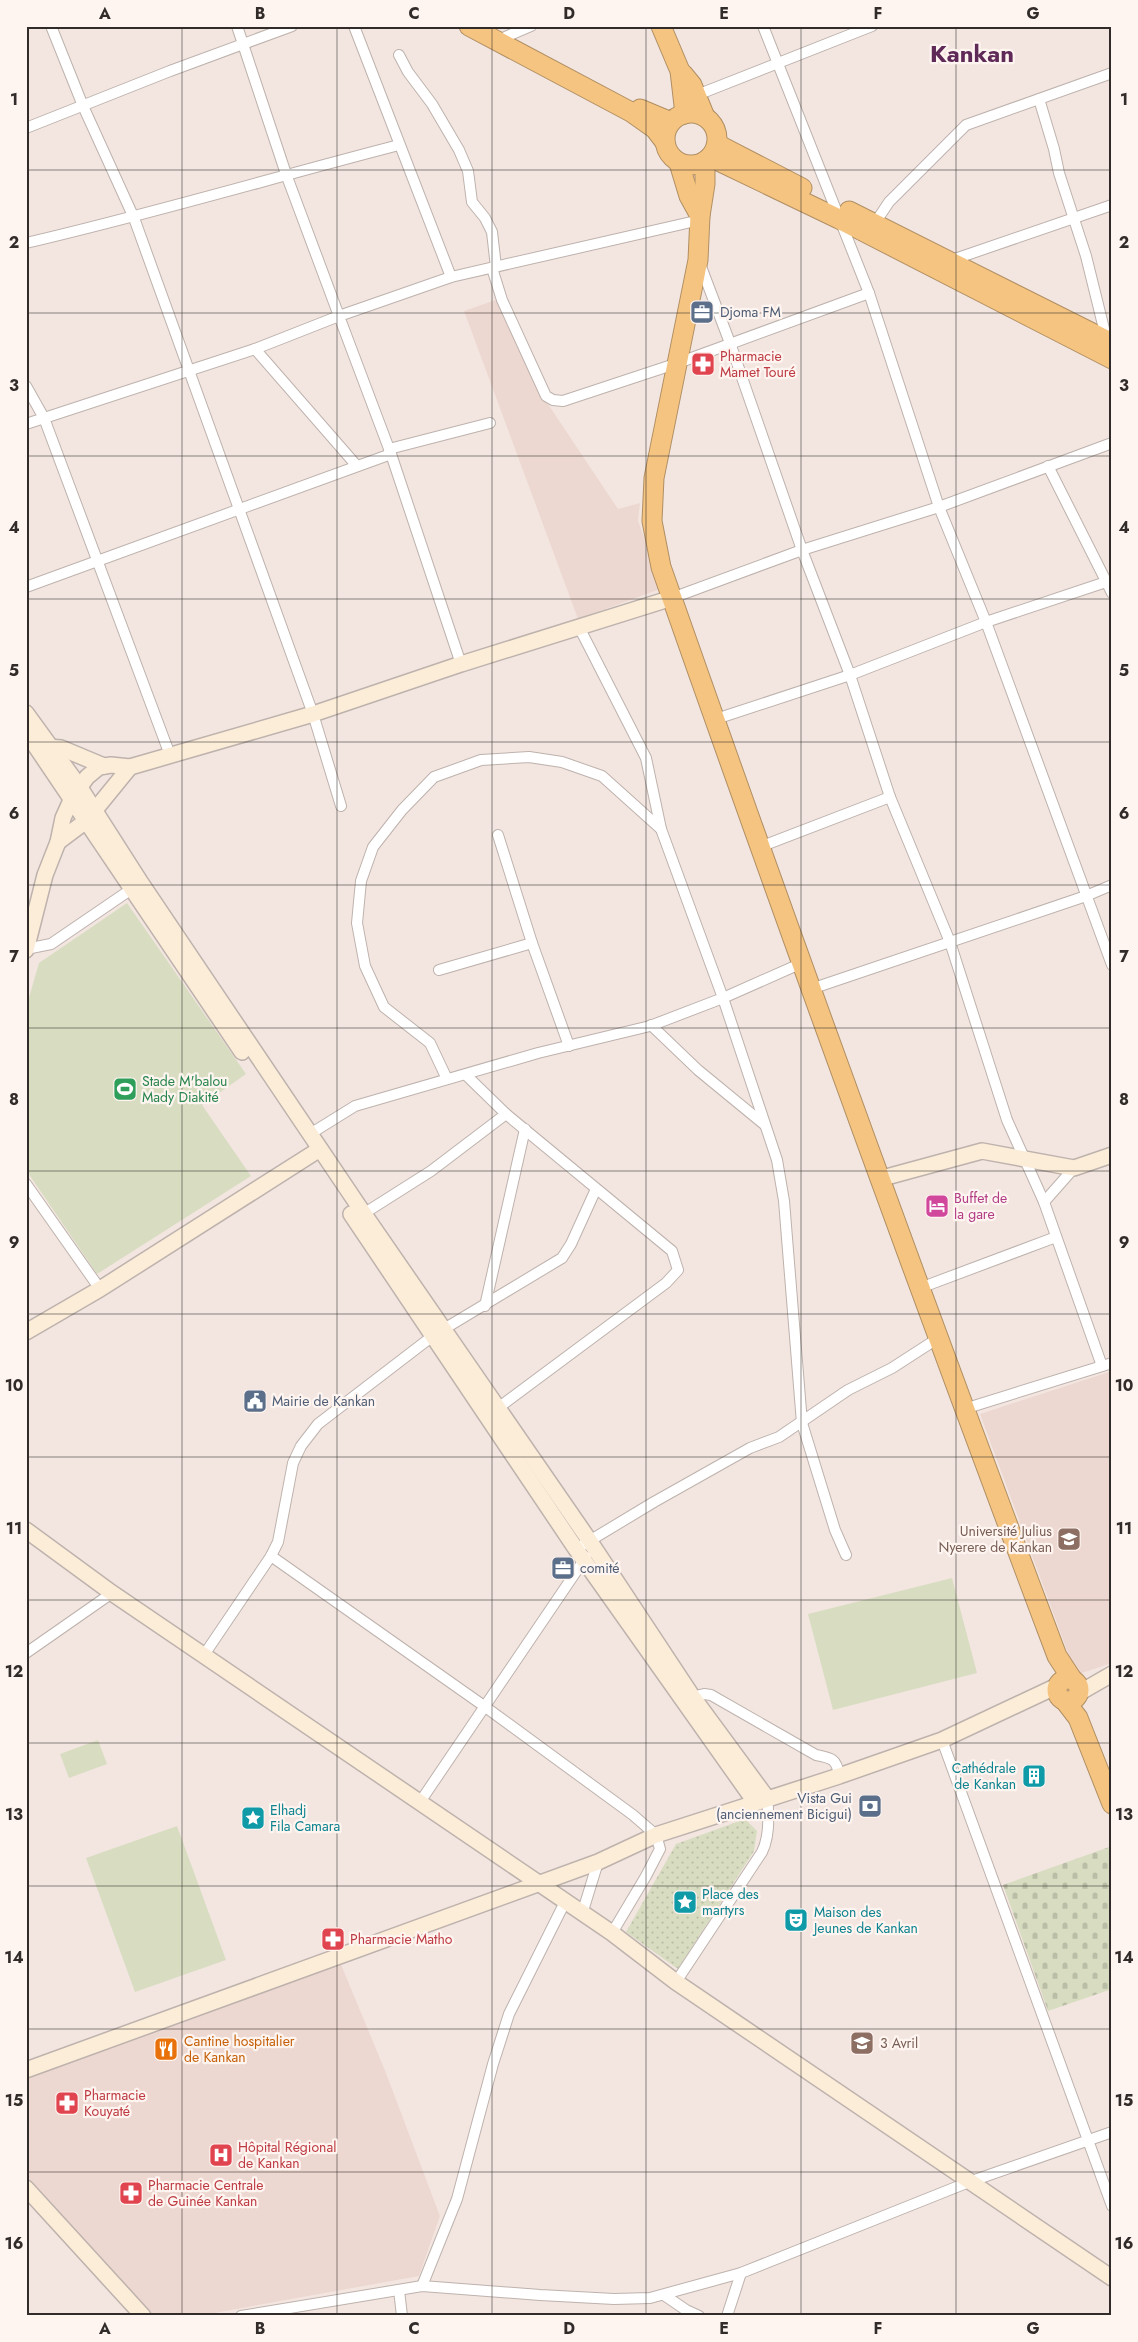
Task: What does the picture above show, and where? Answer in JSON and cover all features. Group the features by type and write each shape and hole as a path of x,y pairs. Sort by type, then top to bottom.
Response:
{"highway":[{"path":"469,26 631,112 655,129 665,142"},
{"path":"486,26 637,108 678,118 705,117"},
{"path":"661,26 680,71 692,85 705,117 712,124 716,134 700,218 698,260 654,478 652,514 659,558 879,1179 940,1337 964,1409 1057,1656 1078,1718 1112,1804"},
{"path":"680,71 678,118 665,135 665,142 667,150 679,163 689,196 700,218"},
{"path":"679,163 693,166 711,154"},
{"path":"711,154 836,211 943,265 1109,342"},
{"path":"836,211 875,223 943,265 1112,359"}],"main road":[{"path":"26,732 45,748 104,766 130,767 312,714 462,664 672,598"},
{"path":"26,713 45,748 359,1216 687,1698 761,1800"},
{"path":"26,950 45,875 58,842 64,818 75,792 93,770 104,766"},
{"path":"58,842 90,815 130,767"},
{"path":"136,885 310,1134 316,1152"},
{"path":"879,1179 982,1151 1002,1153 1026,1161 1074,1168 1112,1155"},
{"path":"26,1332 100,1289 316,1152"},
{"path":"438,1332 498,1408 586,1549"},
{"path":"26,1530 112,1593 612,1933 676,1982 1112,2278"},
{"path":"26,2070 598,1862 656,1835 839,1776 942,1740 1030,1700 1108,1675"},
{"path":"26,2188 143,2316"}],"street":[{"path":"51,26 83,106 134,218 312,714 341,806"},
{"path":"236,26 286,174 390,451 462,664"},
{"path":"26,128 243,43 292,26"},
{"path":"354,26 451,277"},
{"path":"505,37 531,26"},
{"path":"763,26 869,293 939,507 986,622 1112,965"},
{"path":"697,95 872,26"},
{"path":"399,55 408,72 432,104 459,150 468,171 472,202 485,218 492,232 494,268 502,300 546,396 553,400 563,401 678,363 869,293"},
{"path":"875,223 889,202 966,125 1112,74"},
{"path":"1039,99 1073,219 1086,256 1109,342"},
{"path":"26,243 134,218 286,174 399,145"},
{"path":"943,265 1112,205"},
{"path":"26,424 190,372 339,316 451,277 700,218"},
{"path":"698,260 730,343 802,550 850,675 890,797 950,942 1008,1120 1044,1202 1107,1364 964,1409"},
{"path":"254,349 357,466"},
{"path":"26,386 44,418 170,755"},
{"path":"26,587 357,466 390,451 490,423"},
{"path":"672,598 802,550 939,507 1112,443"},
{"path":"1048,466 1109,581 1112,593"},
{"path":"716,719 850,675 986,622 1109,581"},
{"path":"579,627 646,758 661,829 723,998 777,1160 784,1201 802,1423 835,1530 846,1555"},
{"path":"447,1079 430,1044 384,1007 365,966 357,923 361,882 373,847 402,810 434,777 481,760 529,757 562,762 602,776 661,829"},
{"path":"760,847 890,797"},
{"path":"498,835 532,943 569,1046"},
{"path":"26,950 50,944 136,885"},
{"path":"812,989 1086,896 1112,885"},
{"path":"439,970 532,943"},
{"path":"310,1134 355,1106 447,1079 651,1025 723,998 802,963"},
{"path":"651,1025 698,1070 765,1125"},
{"path":"466,1075 506,1114 672,1251 678,1270 666,1283 498,1408"},
{"path":"359,1216 431,1171 506,1114"},
{"path":"486,1306 525,1129"},
{"path":"1044,1202 1074,1168"},
{"path":"26,1184 100,1289"},
{"path":"204,1655 271,1556 278,1542 293,1463 301,1446 318,1424 438,1332 486,1306 562,1258 571,1244 596,1189"},
{"path":"920,1288 1056,1236"},
{"path":"420,1802 586,1549 750,1448 780,1437 848,1390 892,1368 940,1337"},
{"path":"271,1556 484,1706 633,1815 656,1835 660,1849 612,1933"},
{"path":"26,1653 112,1593"},
{"path":"687,1698 711,1694 816,1755 834,1760 839,1776"},
{"path":"942,1740 1112,2206"},
{"path":"676,1982 767,1842 769,1814 761,1800"},
{"path":"582,1914 598,1862"},
{"path":"422,2286 457,2199 493,2064 509,2014 565,1902"},
{"path":"241,2316 422,2286 614,2299 650,2298 740,2273 969,2182 1112,2132"},
{"path":"727,2316 740,2273"},
{"path":"398,2290 402,2316"},
{"path":"664,2295 686,2310 699,2316"}],"shaded area":[{"path":"504,297 548,404 618,509 640,503 638,521 663,588 578,619 464,311"},
{"name":"Université Julius Nyerere de Kankan","path":"1112,1371 1112,1663 1076,1675 980,1414"},
{"name":"Hôpital Régional de Kankan","path":"340,1962 386,2073 440,2216 419,2276 198,2316 154,2316 26,2175 26,2073"}],"green space":[{"name":"Stade M'balou Mady Diakité","path":"127,903 246,1074 202,1105 251,1176 97,1274 26,1170 26,1008 39,963"},
{"path":"952,1578 977,1673 833,1710 808,1614"},
{"path":"98,1740 107,1764 69,1778 60,1754"},
{"path":"745,1819 757,1831 754,1851 678,1969 626,1932 676,1844"},
{"path":"177,1826 226,1960 135,1992 86,1858"},
{"path":"1112,1846 1112,1989 1048,2011 1003,1885"}],"place":[{"name":"Djoma FM","path":"702,312"},
{"name":"Pharmacie Mamet Touré","path":"703,364"},
{"name":"Stade M'balou Mady Diakité","path":"125,1089"},
{"name":"Buffet de la gare","path":"937,1206"},
{"name":"Mairie de Kankan","path":"255,1401"},
{"name":"Université Julius Nyerere de Kankan","path":"1069,1539"},
{"name":"comité","path":"563,1568"},
{"name":"Cathédrale de Kankan","path":"1034,1776"},
{"name":"Vista Gui (anciennement Bicigui)","path":"870,1806"},
{"name":"Elhadj Fila Camara","path":"253,1818"},
{"name":"Place des martyrs","path":"685,1902"},
{"name":"Maison des Jeunes de Kankan","path":"796,1920"},
{"name":"Pharmacie Matho","path":"333,1939"},
{"name":"3 Avril","path":"862,2043"},
{"name":"Cantine hospitalier de Kankan","path":"166,2049"},
{"name":"Pharmacie Kouyaté","path":"67,2103"},
{"name":"Hôpital Régional de Kankan","path":"221,2155"},
{"name":"Pharmacie Centrale de Guinée Kankan","path":"131,2193"}],"district":[{"name":"Kankan","path":"972,53"}]}
